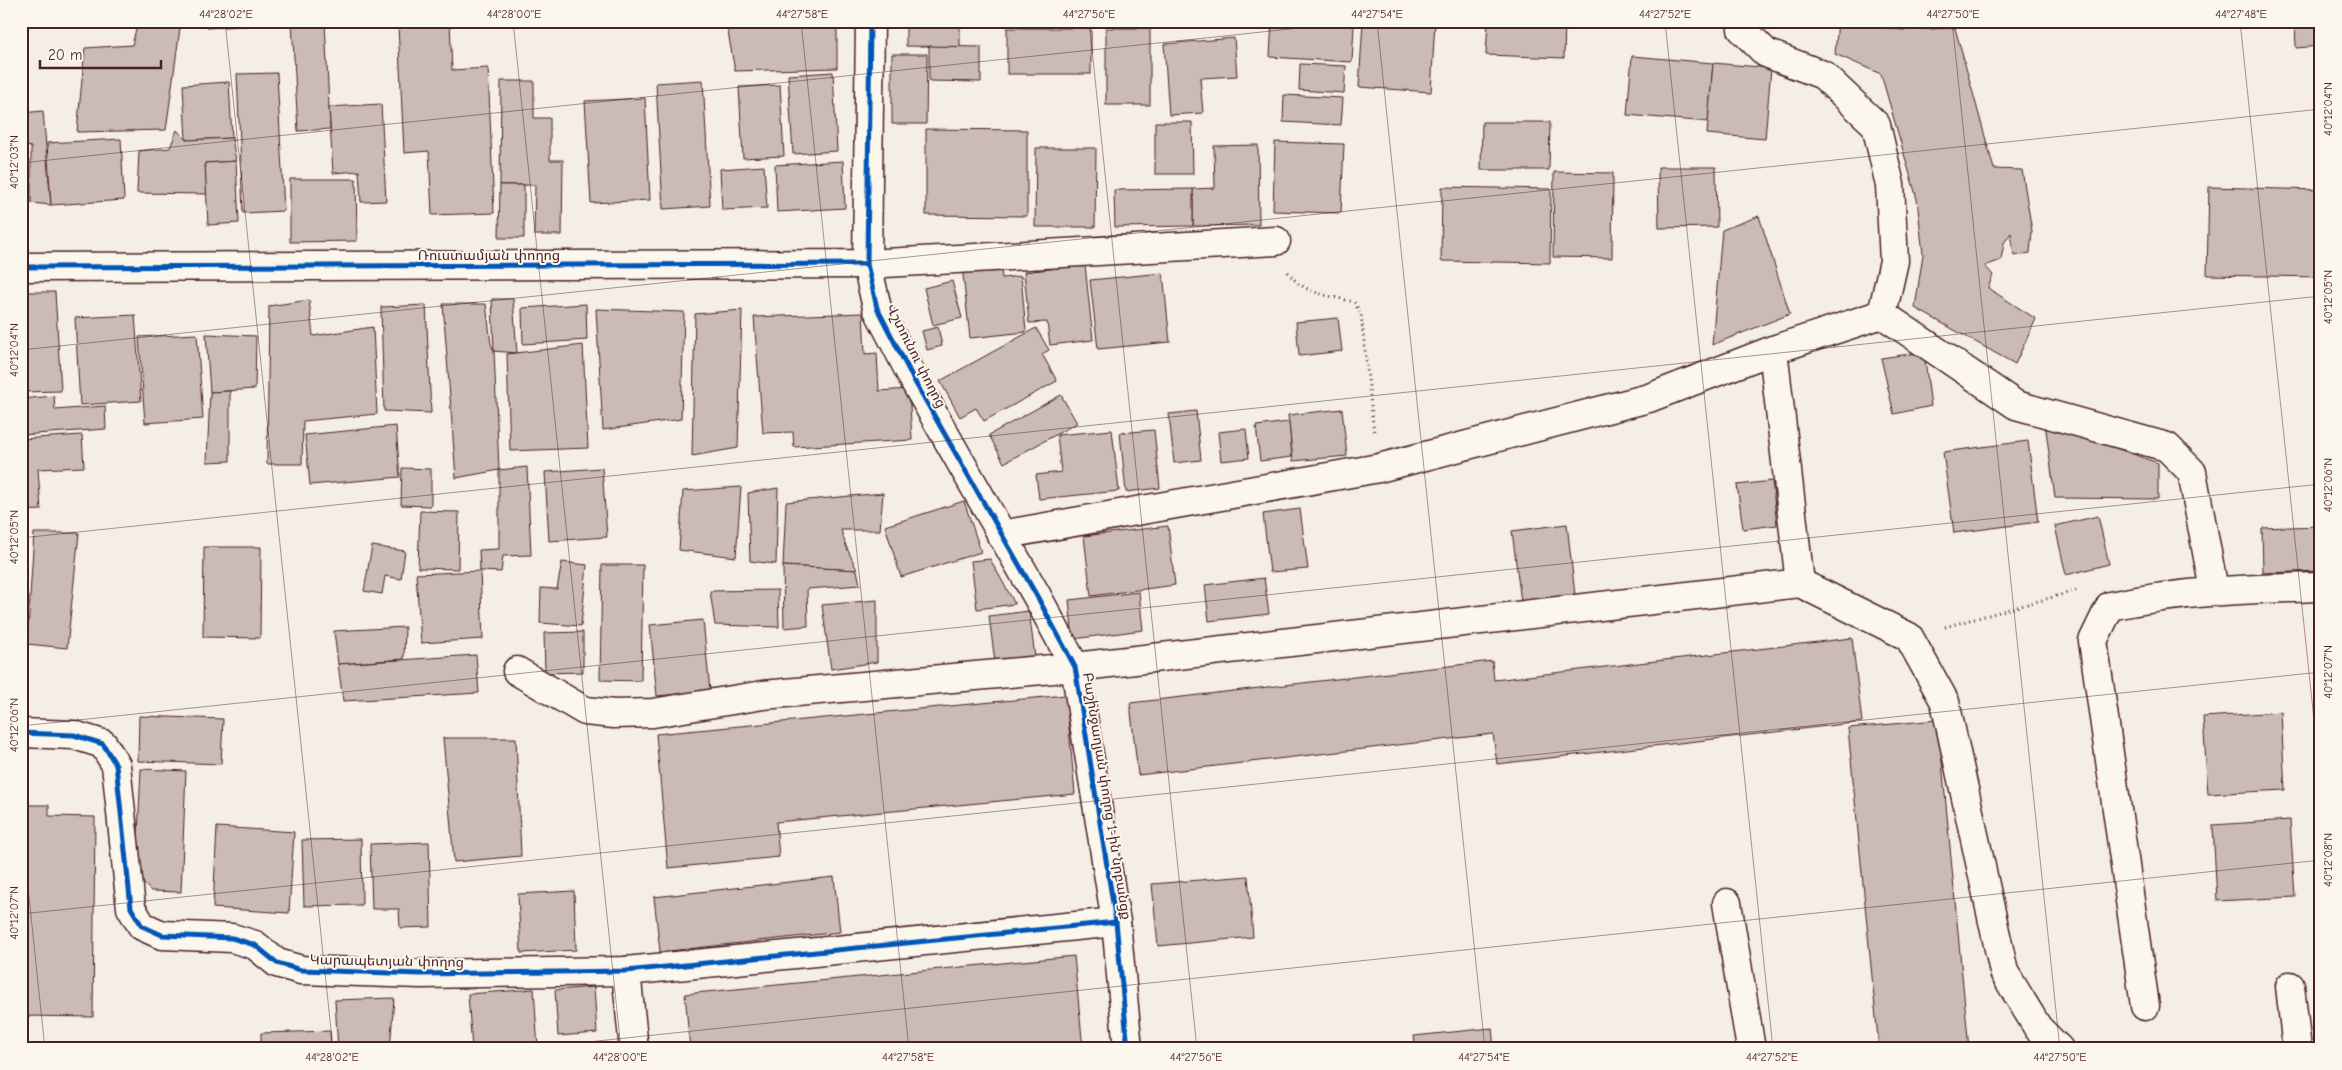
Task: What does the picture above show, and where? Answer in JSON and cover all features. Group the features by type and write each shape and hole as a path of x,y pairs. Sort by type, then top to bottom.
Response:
{"street":[{"name":"Վշտունու փողոց","path":"870,21 867,264 877,308 915,382 1001,535"},
{"path":"1742,29 1766,53 1823,75 1876,125 1890,185 1894,261 1882,314"},
{"name":"Ռուստամյան փողոց","path":"21,268 867,264 1276,241"},
{"path":"1001,535 1379,468 1649,398 1773,350 1882,314"},
{"path":"1882,314 2016,405 2167,447 2192,472 2214,590"},
{"path":"1773,350 1800,583"},
{"name":"Բաշինջաղյան փողոց 1-ին նրբանցք","path":"1001,535 1075,667 1116,922 1128,1049"},
{"path":"517,670 585,711 614,714 653,713 763,695 1075,667 1800,583 1909,637 1945,702 2004,972 2038,1028 2059,1049"},
{"path":"2145,1006 2093,641 2110,606 2150,598 2214,590 2321,587"},
{"name":"Կարապետյան փողոց","path":"21,733 74,735 103,744 116,765 131,908 142,926 162,935 232,938 255,945 277,963 301,970 421,974 620,971 1116,922"},
{"path":"1727,903 1751,1049"},
{"path":"620,971 634,1049"},
{"path":"2290,986 2297,1049"}],"path":[{"path":"1276,241 1284,268 1296,284 1316,293 1354,302 1361,314 1379,468"},
{"path":"1909,637 2076,589 2110,606"}],"building":[{"path":"138,21 181,21 166,130 77,132 85,48 132,45"},
{"path":"207,21 258,21 258,25 207,28"},
{"path":"292,21 325,21 330,129 298,131"},
{"path":"726,21 760,21 837,27 837,68 735,71"},
{"path":"906,21 960,21 960,47 906,46"},
{"path":"1272,21 1354,26 1352,62 1270,57"},
{"path":"1363,21 1435,21 1431,92 1359,87"},
{"path":"1488,21 1565,21 1564,58 1486,55"},
{"path":"1838,21 1902,30 1955,28 1994,169 2022,170 2032,231 2030,253 2014,256 2011,233 2004,243 2001,260 1985,266 1993,275 1988,288 2036,319 2015,364 1915,308 1923,254 1917,199 1881,74 1835,54"},
{"path":"2295,21 2321,21 2321,46 2296,48"},
{"path":"450,23 452,70 488,68 494,213 432,215 429,151 404,153 398,25"},
{"path":"1007,28 1091,28 1091,74 1007,74"},
{"path":"1106,28 1150,28 1150,105 1106,105"},
{"path":"1234,38 1237,76 1200,78 1203,113 1169,115 1164,44"},
{"path":"929,46 981,47 981,82 929,81"},
{"path":"892,54 927,54 926,124 892,124"},
{"path":"1632,56 1713,63 1708,122 1627,115"},
{"path":"1713,63 1771,68 1765,139 1707,134"},
{"path":"1300,64 1346,66 1344,93 1299,90"},
{"path":"833,72 837,151 793,154 788,75"},
{"path":"277,73 284,211 243,213 237,74"},
{"path":"703,80 710,206 663,209 656,83"},
{"path":"501,81 534,81 534,118 550,118 550,160 563,160 562,235 534,235 535,185 500,185"},
{"path":"229,82 232,138 186,140 183,85"},
{"path":"780,85 784,156 743,158 739,87"},
{"path":"1284,95 1343,98 1341,125 1283,122"},
{"path":"645,98 650,200 591,203 585,101"},
{"path":"381,104 386,201 361,202 359,171 333,173 329,107"},
{"path":"43,111 51,205 31,203 31,147 21,145 21,113"},
{"path":"1155,122 1192,122 1193,174 1155,174"},
{"path":"1482,122 1550,122 1549,170 1481,170"},
{"path":"926,129 1027,130 1027,216 926,215"},
{"path":"177,130 186,140 232,138 236,161 205,163 207,194 137,193 139,151 170,148"},
{"path":"121,139 124,200 51,205 47,143"},
{"path":"1275,142 1344,144 1341,213 1273,211"},
{"path":"1258,145 1259,225 1193,226 1193,189 1215,188 1214,146"},
{"path":"1036,148 1096,148 1095,227 1035,227"},
{"path":"236,161 239,223 208,225 205,163"},
{"path":"843,161 845,208 777,212 775,165"},
{"path":"764,166 767,208 722,210 720,169"},
{"path":"1658,167 1716,167 1717,227 1659,228"},
{"path":"1554,172 1613,173 1612,258 1553,257"},
{"path":"290,179 356,179 357,241 290,242"},
{"path":"500,185 524,185 524,238 499,238"},
{"path":"1442,187 1551,189 1550,263 1441,261"},
{"path":"2209,187 2321,190 2321,277 2207,275"},
{"path":"1193,189 1193,226 1115,227 1114,190"},
{"path":"1759,216 1790,314 1712,345 1722,230"},
{"path":"1000,262 1002,278 1021,276 1026,332 970,338 962,266"},
{"path":"1085,265 1093,340 1050,345 1047,322 1029,323 1024,272"},
{"path":"1163,273 1170,342 1098,349 1090,280"},
{"path":"952,281 962,318 933,325 924,288"},
{"path":"21,292 55,292 61,391 21,392"},
{"path":"492,299 513,299 517,353 494,351"},
{"path":"309,300 313,336 373,327 377,414 303,421 302,464 267,464 269,306"},
{"path":"443,304 486,304 491,344 494,351 499,470 456,478"},
{"path":"586,304 587,340 523,344 522,308"},
{"path":"426,305 431,413 384,411 381,307"},
{"path":"596,309 684,312 681,419 603,430"},
{"path":"742,310 738,448 692,456 695,314"},
{"path":"863,313 865,354 877,353 879,391 909,389 912,440 794,447 793,432 763,433 754,317"},
{"path":"135,315 141,401 80,405 75,318"},
{"path":"1338,318 1342,351 1299,356 1296,322"},
{"path":"938,327 942,346 927,350 922,331"},
{"path":"1036,328 1049,350 1042,354 1057,381 984,421 976,408 960,417 940,381"},
{"path":"197,334 203,419 145,423 139,337"},
{"path":"206,334 256,336 255,389 210,392"},
{"path":"583,345 588,448 510,451 507,354"},
{"path":"1924,352 1931,406 1894,414 1881,358"},
{"path":"230,391 230,461 207,462 210,392"},
{"path":"1061,395 1077,423 1004,463 989,435"},
{"path":"54,396 55,410 105,406 106,429 21,435 21,399"},
{"path":"1342,409 1347,456 1293,461 1288,415"},
{"path":"1196,411 1201,460 1174,463 1169,414"},
{"path":"1289,422 1292,457 1260,461 1256,426"},
{"path":"2045,423 2158,463 2158,499 2055,498"},
{"path":"396,426 400,477 310,485 305,435"},
{"path":"1246,429 1249,458 1221,461 1218,432"},
{"path":"1112,430 1119,491 1039,499 1036,475 1061,472 1057,435"},
{"path":"1154,430 1160,488 1126,492 1120,433"},
{"path":"82,435 84,467 38,469 41,510 21,511 21,439"},
{"path":"2028,441 2038,522 1954,533 1943,452"},
{"path":"527,467 531,555 503,556 501,572 480,571 479,550 499,549 499,470"},
{"path":"402,468 431,469 431,506 401,505"},
{"path":"602,468 607,537 549,541 545,472"},
{"path":"1772,481 1777,525 1743,529 1737,485"},
{"path":"741,487 736,557 679,550 683,491"},
{"path":"778,488 776,564 750,561 748,493"},
{"path":"883,493 880,530 841,530 857,570 783,566 786,502"},
{"path":"964,501 981,552 901,577 885,526"},
{"path":"1300,509 1308,569 1270,572 1263,514"},
{"path":"420,511 459,512 458,569 418,568"},
{"path":"2098,516 2109,564 2066,575 2055,526"},
{"path":"1567,524 1575,595 1521,602 1512,531"},
{"path":"1168,526 1175,585 1091,596 1084,536"},
{"path":"2321,526 2321,571 2263,573 2262,528"},
{"path":"34,533 79,533 67,648 27,644"},
{"path":"372,546 405,551 401,579 385,576 382,594 364,591"},
{"path":"204,547 261,547 260,638 203,637"},
{"path":"990,559 1015,604 977,609 971,561"},
{"path":"562,562 587,565 581,626 540,623 541,588 557,589"},
{"path":"602,565 643,565 641,681 600,680"},
{"path":"783,566 857,570 860,585 807,589 808,626 784,628"},
{"path":"480,571 483,639 421,643 416,574"},
{"path":"1264,578 1269,614 1209,621 1205,585"},
{"path":"778,590 779,627 715,625 710,591"},
{"path":"1139,592 1143,630 1073,639 1069,600"},
{"path":"877,600 877,662 831,669 822,605"},
{"path":"1029,611 1035,657 995,662 989,616"},
{"path":"703,620 710,691 657,696 650,625"},
{"path":"405,627 404,659 338,664 334,631"},
{"path":"583,632 583,672 545,673 544,633"},
{"path":"1852,638 1862,722 1497,764 1493,734 1138,775 1130,703 1492,661 1494,680"},
{"path":"476,655 479,693 343,701 338,664"},
{"path":"1066,695 1075,794 776,822 779,857 668,868 656,734"},
{"path":"2281,712 2285,790 2208,794 2203,717"},
{"path":"139,716 223,719 221,764 138,761"},
{"path":"1938,720 1969,1049 1879,1049 1848,728"},
{"path":"443,738 516,738 521,856 454,862"},
{"path":"141,769 186,771 181,892 151,891 136,876"},
{"path":"21,805 49,805 49,816 95,817 93,1017 21,1016"},
{"path":"2290,820 2295,897 2217,901 2213,825"},
{"path":"217,827 294,832 289,913 213,908"},
{"path":"361,839 362,905 304,906 302,840"},
{"path":"429,842 431,927 400,928 399,909 372,909 370,844"},
{"path":"1248,876 1253,937 1158,946 1152,884"},
{"path":"834,877 840,932 660,952 654,897"},
{"path":"574,891 576,950 521,953 518,894"},
{"path":"1074,956 1083,1049 690,1049 685,994"},
{"path":"594,987 597,1033 558,1036 555,990"},
{"path":"534,989 538,1049 472,1049 468,994"},
{"path":"394,998 390,1049 338,1049 335,1000"},
{"path":"1492,1028 1494,1049 1416,1049 1414,1036"},
{"path":"330,1031 331,1049 261,1049 261,1033"},
{"path":"1334,1046 1334,1049 1306,1049"}],"cycle path":[{"path":"870,21 867,264 877,308 915,382 1038,598 1075,667 1116,922 1128,1049"},
{"path":"21,267 867,264"},
{"path":"21,733 74,735 103,744 116,765 131,908 142,926 162,935 232,938 255,945 277,963 301,970 421,974 626,971 1116,922"}]}
